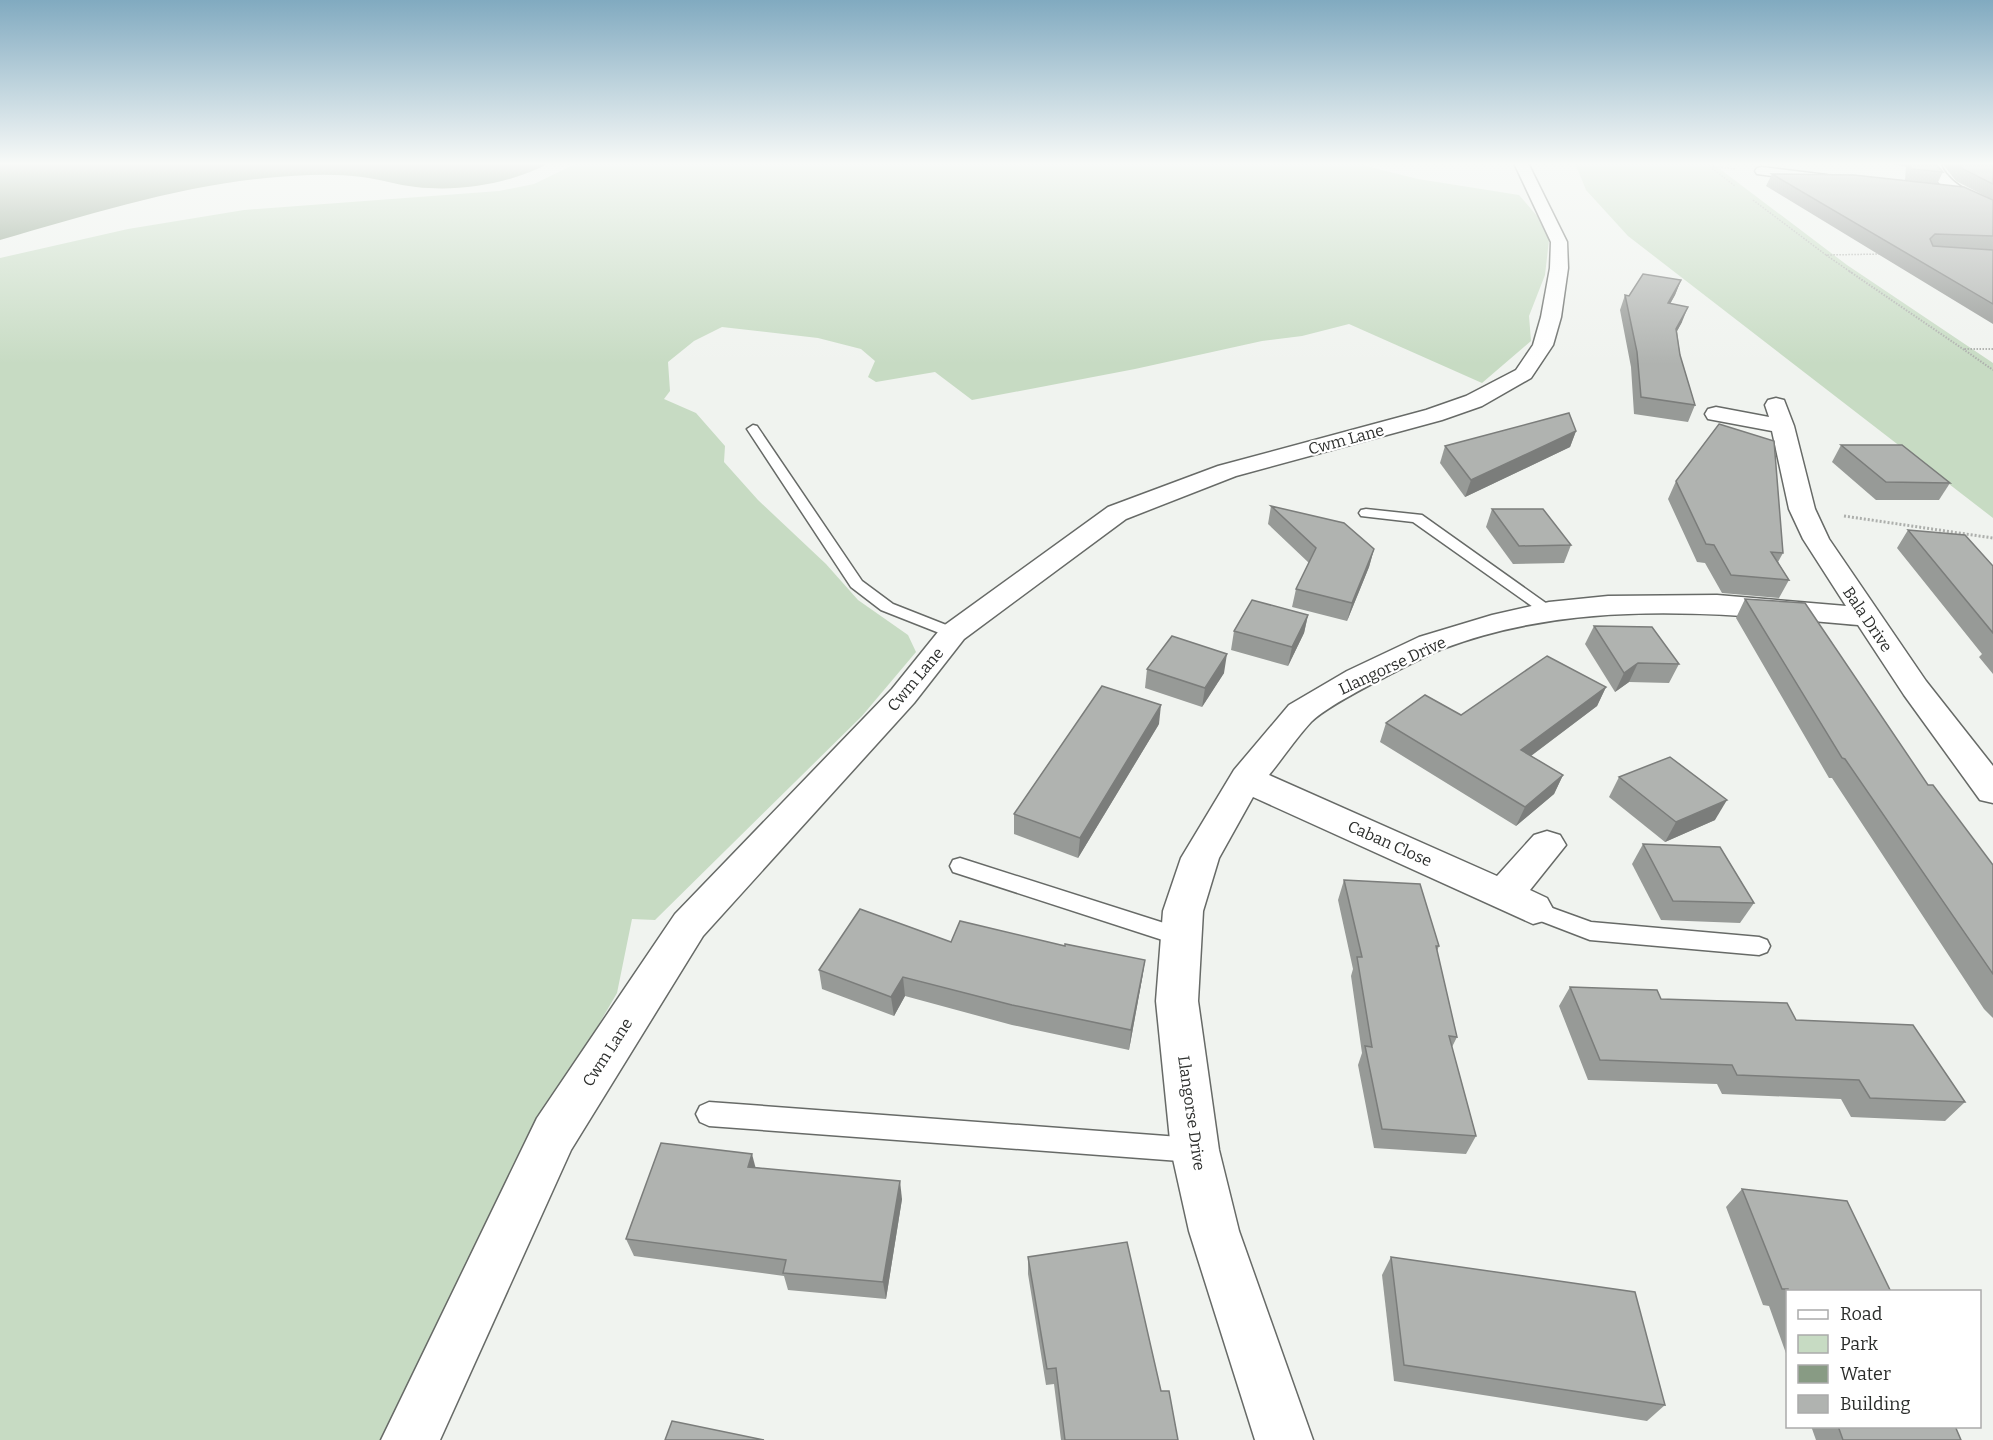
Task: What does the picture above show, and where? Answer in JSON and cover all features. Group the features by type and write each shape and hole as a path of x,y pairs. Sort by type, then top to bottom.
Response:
{"street":[{"name":"Cwm Lane","path":"410,1440 554,1134 689,925 903,696 953,633 1116,513 1227,471 1434,415 1474,401 1524,374 1543,345 1551,317 1559,268 1558,242 1552,230"},
{"name":"Bala Drive","path":"1716,414 1779,415 1802,509 1816,539 1914,688 1993,791"},
{"name":"Llangorse Drive","path":"1284,1440 1214,1231 1195,1150 1177,1001 1183,910 1200,858 1246,779 1301,713 1358,678 1430,643 1502,621 1549,611 1608,604 1717,604 1866,617"},
{"name":"Caban Close","path":"1246,779 1518,902"},
{"path":"1518,902 1548,845"}],"lane":[{"path":"753,429 856,584 887,607 953,633"},
{"path":"1366,513 1417,518 1549,611"},
{"path":"960,866 1181,936"},
{"path":"1518,902 1590,931 1759,946"},
{"path":"709,1114 1195,1150"}],"path":[{"path":"1794,230 1993,370"},
{"path":"1827,255 1889,254"},
{"path":"1963,349 1993,349"},
{"path":"1802,509 1993,538"}],"green space":[{"path":"123,230 1544,230 1549,240 1545,275 1529,316 1531,341 1482,383 1349,324 1302,336 1262,341 1135,369 972,400 935,372 876,382 868,377 875,361 861,349 818,338 722,327 694,341 668,362 670,391 664,399 696,413 725,446 724,462 758,500 826,564 858,600 908,635 916,652 862,716 655,920 632,919 617,993 513,1172 385,1440 0,1440 0,258"},
{"path":"1623,230 1801,230 1847,265 1993,363 1993,518"}],"water":[{"path":"0,230 34,230 0,240"}],"building":[{"path":"1868,230 1993,230 1993,236 1935,234 1930,239 1933,246 1993,250 1993,304"},
{"path":"1643,274 1681,280 1668,303 1688,307 1676,329 1680,355 1695,405 1641,397 1637,352 1625,295 1629,296"},
{"path":"1569,413 1576,431 1471,480 1445,446"},
{"path":"1719,424 1774,441 1783,553 1771,552 1789,580 1731,575 1714,545 1706,544 1676,481"},
{"path":"1841,445 1902,445 1950,483 1886,482"},
{"path":"1271,506 1344,523 1374,549 1352,603 1296,589 1316,548"},
{"path":"1492,509 1543,509 1571,545 1519,546"},
{"path":"1908,530 1965,535 1993,566 1993,633"},
{"path":"1745,599 1805,603 1928,785 1933,785 1993,865 1993,974 1845,759 1842,758"},
{"path":"1252,600 1308,615 1292,647 1234,631"},
{"path":"1594,626 1652,627 1679,664 1638,663 1624,673"},
{"path":"1172,636 1227,654 1205,688 1147,669"},
{"path":"1547,656 1606,687 1521,750 1563,775 1525,807 1386,723 1425,695 1461,715"},
{"path":"1102,686 1161,705 1080,838 1014,814"},
{"path":"1670,757 1727,800 1676,822 1619,777"},
{"path":"1643,844 1720,847 1754,903 1673,901"},
{"path":"1344,880 1420,884 1439,946 1436,946 1457,1037 1449,1036 1476,1136 1382,1129 1365,1046 1372,1047 1357,957 1362,957"},
{"path":"860,909 951,942 960,921 1065,946 1065,944 1145,960 1131,1030 1012,1005 903,977 891,997 819,970"},
{"path":"1570,987 1657,990 1661,999 1787,1003 1796,1020 1913,1025 1965,1102 1870,1098 1859,1080 1737,1075 1732,1065 1600,1060"},
{"path":"661,1143 752,1154 748,1167 900,1181 883,1282 783,1273 786,1260 626,1239"},
{"path":"1742,1189 1847,1201 1890,1290 1782,1289"},
{"path":"1127,1242 1161,1391 1169,1391 1178,1440 1065,1440 1056,1368 1047,1369 1028,1257"},
{"path":"1391,1257 1635,1292 1665,1405 1404,1365"},
{"path":"672,1421 764,1440 665,1440"},
{"path":"1839,1428 1956,1428 1961,1440 1843,1440"}]}
